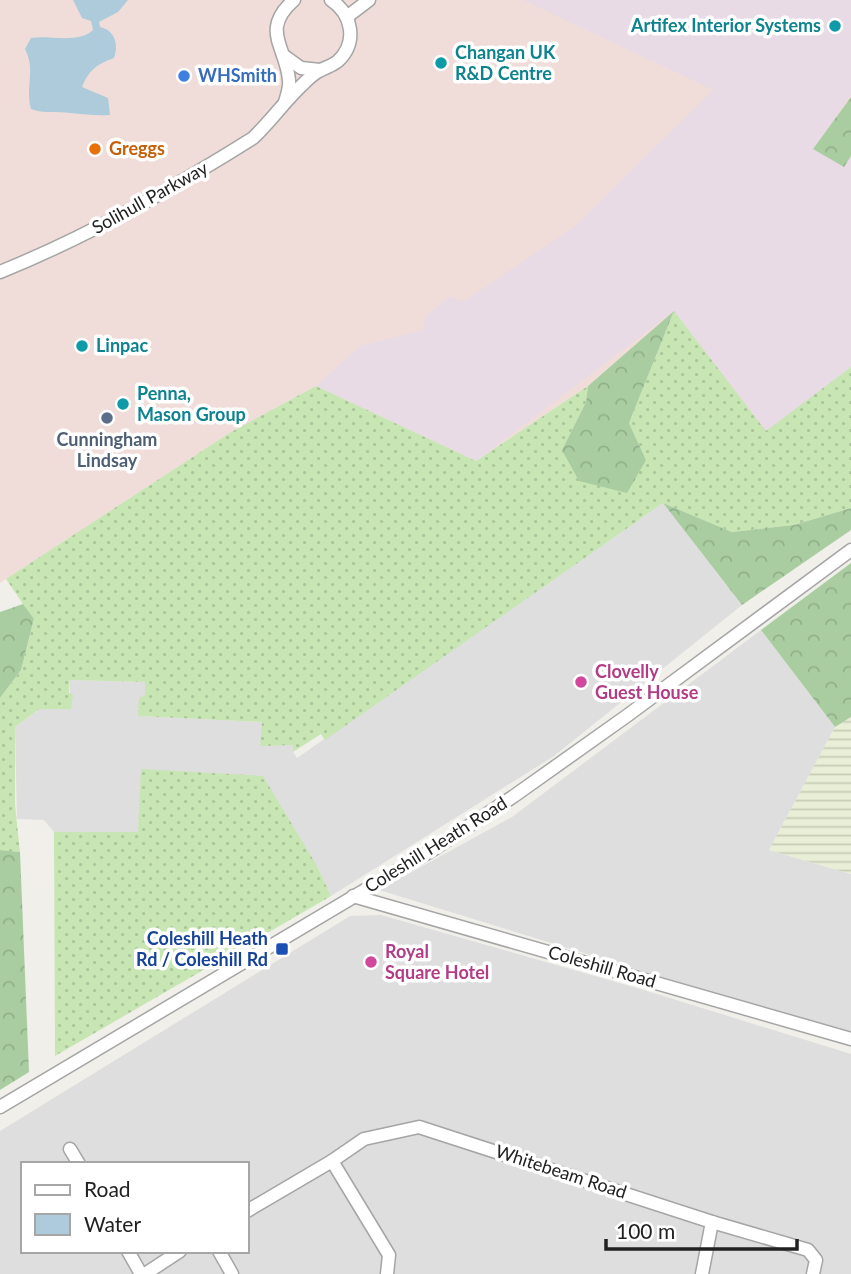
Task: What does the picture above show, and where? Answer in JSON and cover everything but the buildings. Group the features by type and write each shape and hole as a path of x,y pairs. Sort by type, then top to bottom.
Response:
{"street":[{"path":"285,102 290,84 276,38 278,20 284,9 294,0"},
{"path":"340,6 369,0"},
{"name":"Solihull Parkway","path":"0,272 106,225 253,138 272,120 285,102 320,70 337,62 345,53 351,30 340,6"},
{"path":"281,51 301,68 320,70"},
{"name":"Coleshill Heath Road","path":"0,1107 434,849 514,796 851,550"},
{"name":"Coleshill Road","path":"353,896 851,1039"},
{"name":"Whitebeam Road","path":"248,1210 364,1139 419,1128 808,1250 816,1260 813,1274"},
{"path":"70,1149 78,1162"},
{"path":"332,1161 389,1255 387,1274"},
{"path":"702,1274 712,1222"},
{"path":"129,1253 143,1274 177,1253"},
{"path":"220,1253 232,1274"}],"shaded area":[{"path":"0,0 851,0 851,97 814,149 844,167 851,156 851,367 766,432 674,311 588,386 476,461 316,386 231,432 0,583"},
{"path":"523,0 851,0 851,95 814,149 844,167 851,156 851,367 766,432 674,311 476,461 316,386 360,346 423,330 426,316 450,296 463,302 574,227 713,90"},
{"path":"663,503 742,605 554,756 331,896 317,866 139,832 54,832 44,820 17,819 15,727 39,709 71,709 69,680 145,682 145,695 138,716 262,722 293,745 297,758"},
{"path":"761,630 835,727 769,850 851,874 851,1035 379,890 512,817"},
{"path":"381,915 647,991 851,1054 851,1274 0,1274 0,1131 350,916"}],"green space":[{"path":"851,97 851,156 844,167 813,149"},
{"path":"674,311 766,431 851,367 851,508 794,525 732,532 663,503 325,740 321,734 293,752 293,745 260,746 262,722 138,716 139,698 145,695 145,682 69,680 69,693 73,695 71,709 39,709 15,727 15,805 20,852 0,850 0,698 21,670 34,620 6,579 231,432 316,386 476,461 588,386 586,402 562,450 646,460 629,423"},
{"path":"674,311 629,423 646,460 627,493 579,481 562,450 586,402 588,386"},
{"path":"663,503 732,532 794,525 851,508 851,530 742,605"},
{"path":"851,563 851,717 835,727 761,630"},
{"path":"23,604 34,619 21,670 0,698 0,612"},
{"path":"851,717 851,874 769,850 835,727"},
{"path":"141,769 263,776 317,866 331,896 55,1056 54,832 138,832"},
{"path":"0,850 20,852 29,1072 0,1090"}],"water":[{"path":"73,0 128,0 118,12 99,22 100,27 109,31 116,43 114,58 98,65 82,87 108,98 110,115 31,109 30,64 25,49 31,38 80,37 93,30 91,21 82,18"}],"place":[{"name":"Artifex Interior Systems","path":"835,26"},
{"name":"Changan UK R&D Centre","path":"441,63"},
{"name":"WHSmith","path":"184,76"},
{"name":"Greggs","path":"95,149"},
{"name":"Linpac","path":"82,346"},
{"name":"Penna, Mason Group","path":"123,404"},
{"name":"Cunningham Lindsay","path":"107,418"},
{"name":"Clovelly Guest House","path":"581,682"},
{"name":"Coleshill Heath Rd / Coleshill Rd","path":"282,949"},
{"name":"Royal Square Hotel","path":"371,962"}]}
